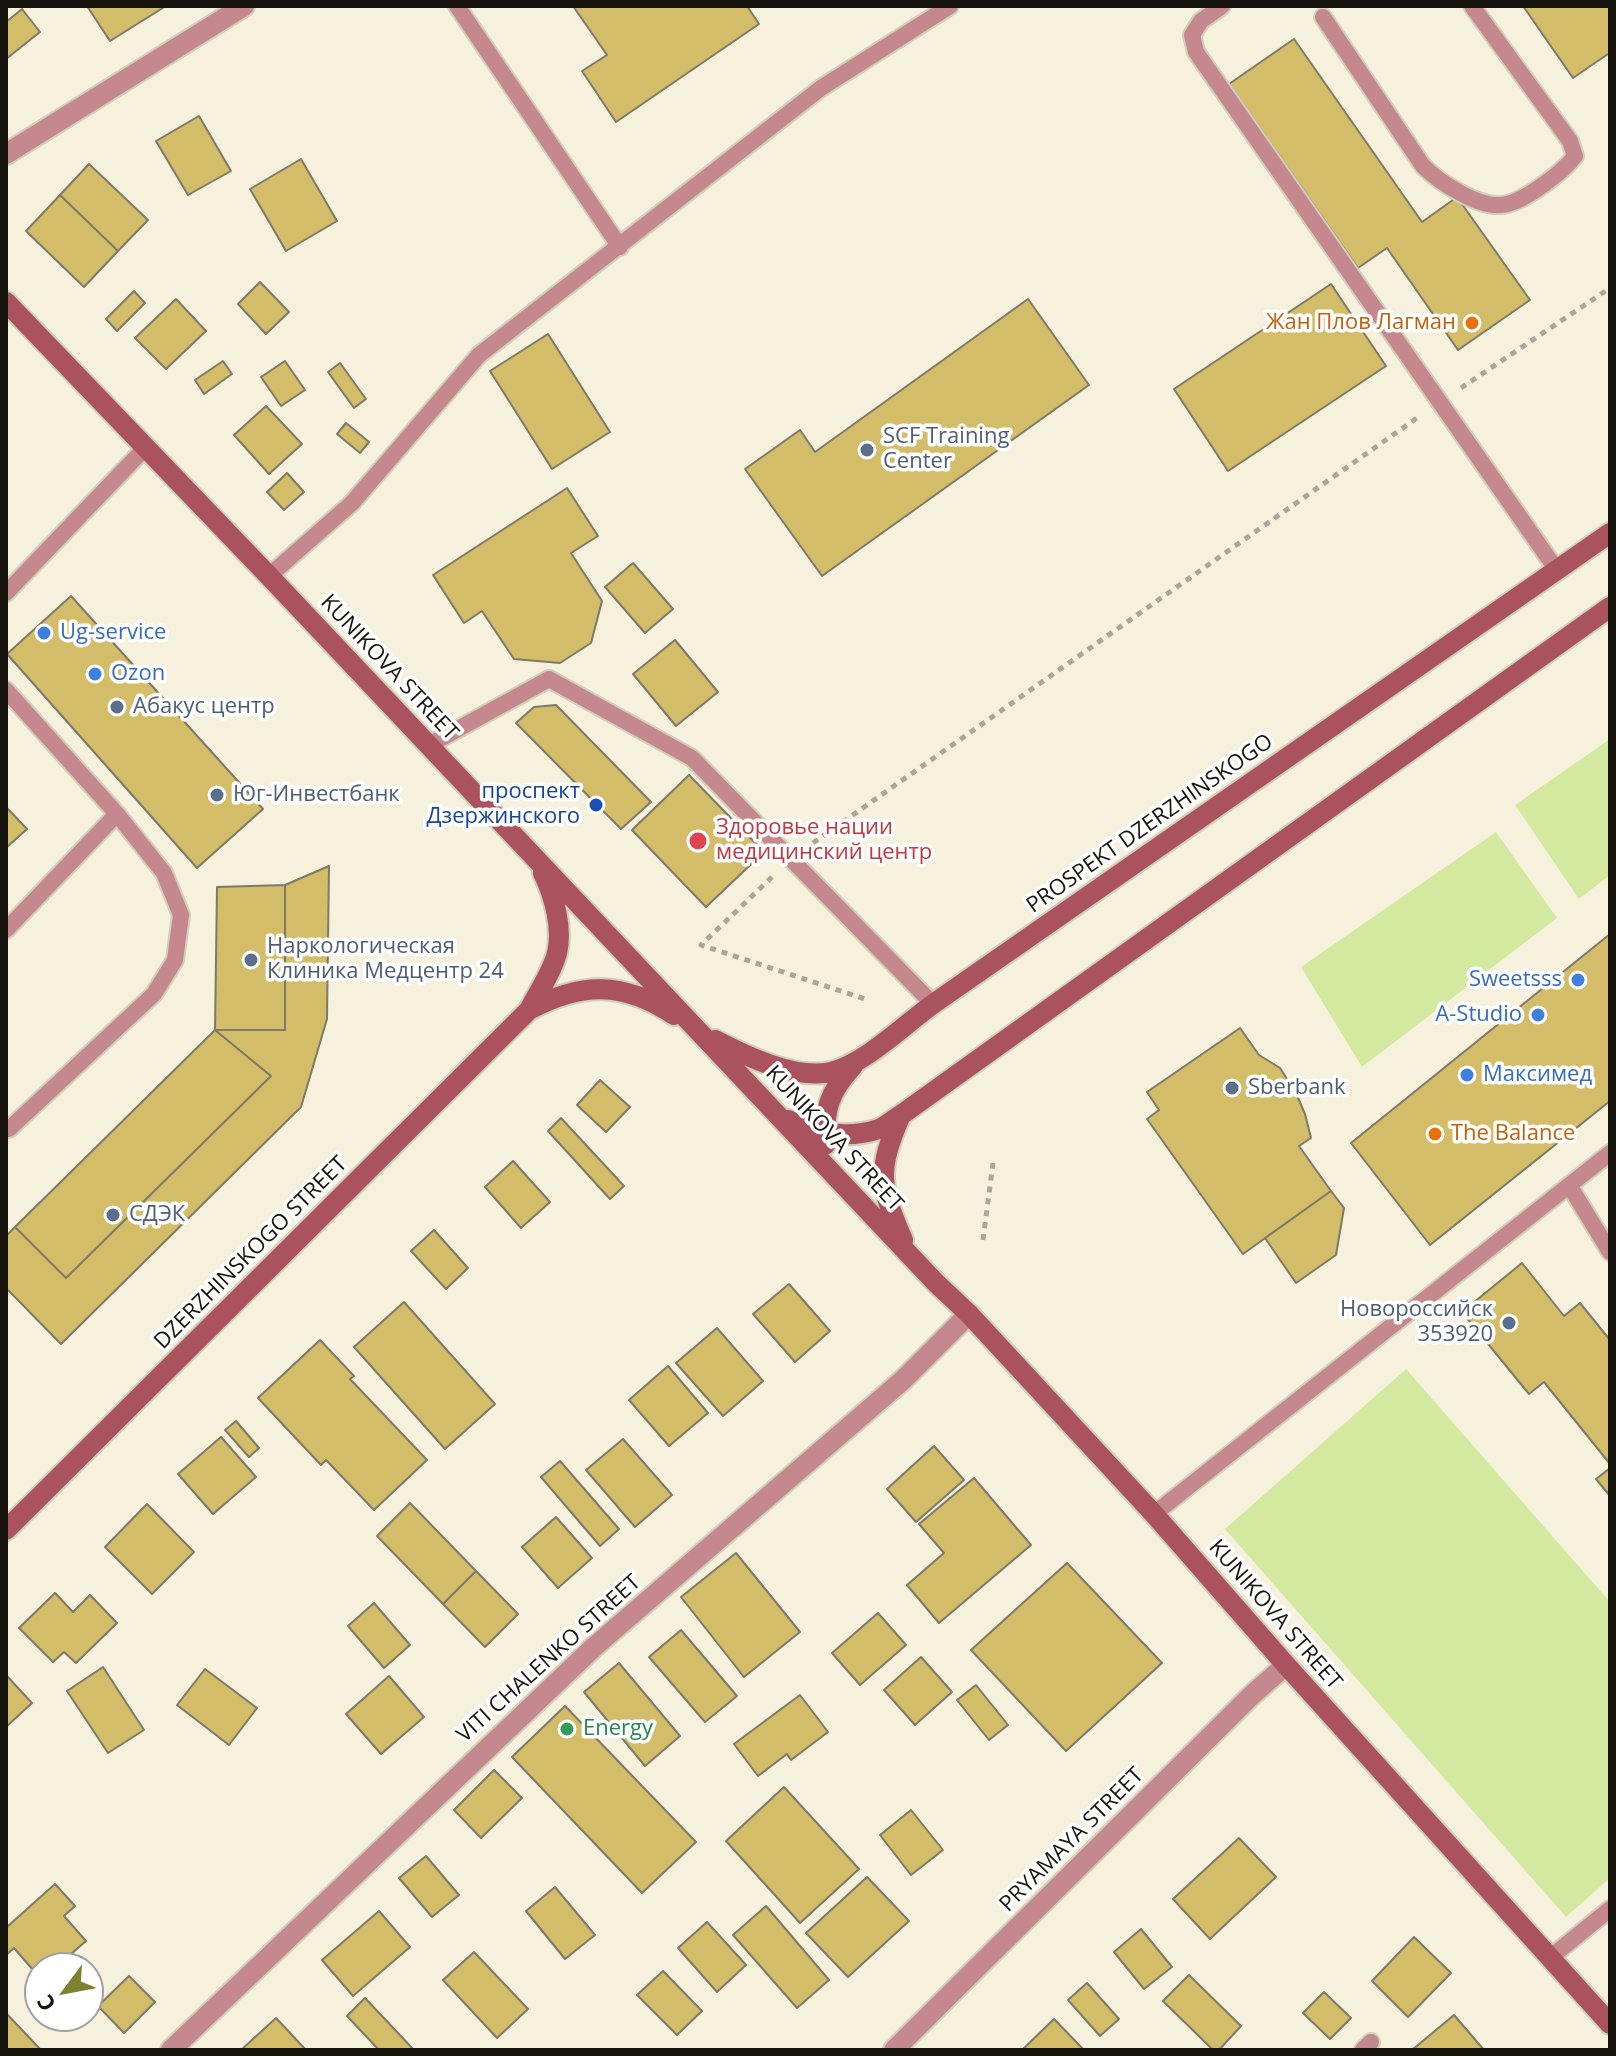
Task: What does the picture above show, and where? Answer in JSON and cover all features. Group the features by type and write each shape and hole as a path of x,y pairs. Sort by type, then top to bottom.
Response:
{"street":[{"path":"6,154 244,6"},
{"name":"KUNIKOVA STREET","path":"6,302 269,576 909,1255 969,1314 1154,1514 1610,2024"},
{"name":"PROSPEKT DZERZHINSKOGO","path":"699,1032 752,1059 798,1071 830,1072 859,1060 933,1004 1610,533"},
{"path":"778,1115 805,1129 834,1135 878,1129 901,1115 1610,607"},
{"path":"529,1010 557,952 558,925 552,893 536,859"},
{"path":"529,1010 567,992 621,990 662,1007 699,1032"},
{"name":"DZERZHINSKOGO STREET","path":"6,1530 529,1010"},
{"path":"836,1177 825,1151 827,1106 837,1084 859,1060"},
{"path":"901,1115 889,1142 882,1172 889,1206 909,1255"},
{"name":"VITI CHALENKO STREET","path":"171,2050 594,1647 903,1380 969,1314"},
{"name":"PRYAMAYA STREET","path":"905,2046 1253,1694 1286,1665"}],"lane":[{"path":"457,6 620,247"},
{"path":"269,576 352,503 479,355 821,88 950,6"},
{"path":"1222,6 1201,21 1192,35 1196,52 1556,569"},
{"path":"1323,17 1423,166 1439,182 1483,203 1502,206 1565,170 1575,156 1570,141 1472,6"},
{"path":"6,593 146,447"},
{"path":"429,745 549,679 692,758 933,1004"},
{"path":"6,690 117,814 164,873 181,915 175,960 154,994 6,1129"},
{"path":"6,930 117,814"},
{"path":"1154,1514 1610,1153"},
{"path":"1569,1185 1610,1252"},
{"path":"1551,1957 1610,1909"}],"path":[{"path":"865,999 701,945 791,859 1439,403 1610,288"},
{"path":"983,1240 993,1163"}],"green space":[{"path":"1610,739 1610,875 1579,899 1515,805"},
{"path":"1496,832 1557,918 1362,1067 1301,967"},
{"path":"1406,1369 1610,1602 1610,1878 1566,1917 1225,1529"}],"building":[{"path":"87,6 166,6 110,41"},
{"path":"573,6 747,6 759,24 616,122 582,71 607,55"},
{"path":"1523,6 1610,6 1610,57 1608,54 1573,78"},
{"path":"22,9 40,32 6,59 6,22"},
{"path":"1294,39 1422,222 1457,197 1530,300 1458,350 1387,248 1358,268 1229,84"},
{"path":"199,116 231,171 188,195 156,141"},
{"path":"301,159 337,221 286,251 250,189"},
{"path":"89,164 148,220 118,251 60,195"},
{"path":"60,195 118,251 84,287 26,231"},
{"path":"260,282 289,312 266,334 238,304"},
{"path":"1331,284 1386,366 1228,471 1174,389"},
{"path":"134,291 145,303 117,331 106,319"},
{"path":"176,299 206,331 166,369 135,338"},
{"path":"1028,299 1089,385 822,576 745,469 800,430 815,452"},
{"path":"548,334 610,432 552,469 490,371"},
{"path":"223,361 232,374 204,394 195,380"},
{"path":"285,361 305,390 281,406 261,377"},
{"path":"340,363 366,399 354,408 328,372"},
{"path":"266,406 302,444 269,474 234,435"},
{"path":"346,423 369,442 360,453 337,434"},
{"path":"287,473 304,492 284,510 267,492"},
{"path":"567,488 598,536 571,553 602,601 591,643 560,663 514,659 482,611 464,623 433,575"},
{"path":"633,563 673,609 645,633 605,587"},
{"path":"71,596 263,809 197,868 7,654"},
{"path":"675,640 718,692 676,726 633,674"},
{"path":"556,705 651,802 621,829 516,723 534,707"},
{"name":"Здоровье нации медицинский центр","path":"689,775 764,852 706,907 632,830"},
{"path":"6,807 27,829 6,848"},
{"path":"329,866 327,1019 301,1107 61,1344 8,1290 6,1292 6,1236 15,1227 66,1278 271,1076 215,1030 285,1030 285,885"},
{"path":"285,885 285,1030 215,1030 217,887"},
{"path":"1610,934 1610,1101 1430,1245 1351,1143"},
{"path":"1240,1028 1259,1055 1280,1068 1296,1093 1311,1138 1299,1146 1331,1191 1243,1254 1147,1119 1159,1110 1147,1092"},
{"path":"215,1030 271,1076 66,1278 15,1227"},
{"path":"600,1080 630,1107 606,1132 577,1105"},
{"path":"561,1118 624,1186 610,1199 548,1131"},
{"path":"513,1161 550,1202 521,1228 485,1187"},
{"path":"1331,1191 1344,1208 1336,1255 1296,1283 1265,1238"},
{"path":"434,1230 468,1268 446,1289 411,1251"},
{"path":"1522,1263 1564,1316 1580,1303 1610,1340 1610,1464 1544,1382 1529,1394 1462,1312"},
{"path":"789,1284 830,1331 795,1362 753,1314"},
{"path":"404,1302 495,1404 445,1449 354,1347"},
{"path":"717,1328 763,1381 723,1416 676,1363"},
{"path":"320,1340 354,1376 350,1379 427,1460 374,1510 326,1460 321,1465 258,1398"},
{"path":"668,1366 708,1413 669,1446 629,1400"},
{"path":"236,1421 259,1448 249,1457 225,1430"},
{"path":"221,1437 256,1477 213,1514 178,1474"},
{"path":"623,1439 672,1495 635,1527 586,1470"},
{"path":"934,1446 964,1480 916,1522 887,1489"},
{"path":"560,1461 619,1529 600,1546 541,1477"},
{"path":"1610,1468 1610,1496 1596,1479"},
{"path":"974,1478 1031,1545 939,1623 907,1585 944,1553 919,1524"},
{"path":"410,1503 476,1571 443,1604 377,1536"},
{"path":"147,1504 194,1552 152,1594 105,1547"},
{"path":"556,1517 592,1558 558,1588 522,1547"},
{"path":"736,1553 800,1632 744,1677 681,1597"},
{"path":"1067,1563 1162,1663 1066,1751 971,1650"},
{"path":"476,1571 518,1614 485,1647 443,1604"},
{"path":"55,1593 73,1612 90,1595 117,1623 76,1663 64,1652 53,1662 19,1628"},
{"path":"374,1603 410,1645 384,1668 348,1626"},
{"path":"878,1613 906,1645 860,1685 832,1653"},
{"path":"681,1630 737,1696 705,1722 649,1657"},
{"path":"921,1657 952,1692 915,1725 884,1690"},
{"path":"619,1663 680,1736 645,1766 584,1692"},
{"path":"103,1667 144,1730 108,1753 67,1691"},
{"path":"205,1669 257,1708 229,1745 177,1705"},
{"path":"6,1675 32,1703 6,1727"},
{"path":"389,1676 424,1717 381,1754 346,1714"},
{"path":"976,1685 1008,1725 989,1740 957,1700"},
{"path":"800,1695 828,1732 791,1760 787,1754 758,1776 734,1744"},
{"path":"565,1706 696,1842 642,1893 512,1757"},
{"path":"494,1770 522,1798 481,1838 454,1810"},
{"path":"784,1787 859,1869 800,1923 726,1841"},
{"path":"911,1810 943,1850 911,1875 880,1835"},
{"path":"1239,1838 1276,1877 1210,1939 1173,1899"},
{"path":"426,1856 459,1895 432,1917 399,1878"},
{"path":"867,1877 909,1921 848,1977 806,1933"},
{"path":"55,1884 75,1906 64,1916 86,1941 73,1952 24,1952 24,1960 14,1948 6,1955 6,1923 8,1926"},
{"path":"555,1887 595,1935 565,1959 526,1911"},
{"path":"766,1906 829,1980 797,2008 733,1935"},
{"path":"379,1911 410,1947 353,1996 322,1960"},
{"path":"707,1922 746,1965 717,1992 678,1948"},
{"path":"1141,1929 1172,1967 1144,1989 1114,1952"},
{"path":"1414,1937 1451,1973 1408,2017 1372,1981"},
{"path":"474,1952 528,2009 497,2038 443,1980"},
{"path":"663,1971 702,2011 677,2035 637,1995"},
{"path":"1189,1975 1241,2026 1219,2050 1213,2050 1163,2001"},
{"path":"129,1976 155,2002 124,2033 104,2012 104,2000"},
{"path":"1087,1983 1119,2019 1100,2036 1068,2000"},
{"path":"1324,1992 1351,2018 1330,2039 1303,2013"},
{"path":"365,1998 414,2050 379,2050 347,2016"},
{"path":"6,2013 41,2050 6,2050"},
{"path":"1454,2015 1484,2050 1412,2050"},
{"path":"276,2018 306,2050 241,2050"},
{"path":"1054,2019 1084,2050 1022,2050"}],"place":[{"name":"Жан Плов Лагман","path":"1472,323"},
{"name":"SCF Training Center","path":"867,450"},
{"name":"Ug-service","path":"44,633"},
{"name":"Ozon","path":"95,674"},
{"name":"Абакус центр","path":"117,707"},
{"name":"Юг-Инвестбанк","path":"217,795"},
{"name":"проспект Дзержинского","path":"596,805"},
{"name":"Здоровье нации медицинский центр","path":"698,841"},
{"name":"Наркологическая Клиника Медцентр 24","path":"251,960"},
{"name":"Sweetsss","path":"1578,980"},
{"name":"A-Studio","path":"1538,1015"},
{"name":"Максимед","path":"1467,1075"},
{"name":"Sberbank","path":"1232,1088"},
{"name":"The Balance","path":"1435,1134"},
{"name":"СДЭК","path":"113,1215"},
{"name":"Новороссийск 353920","path":"1509,1323"},
{"name":"Energy","path":"567,1729"}]}
